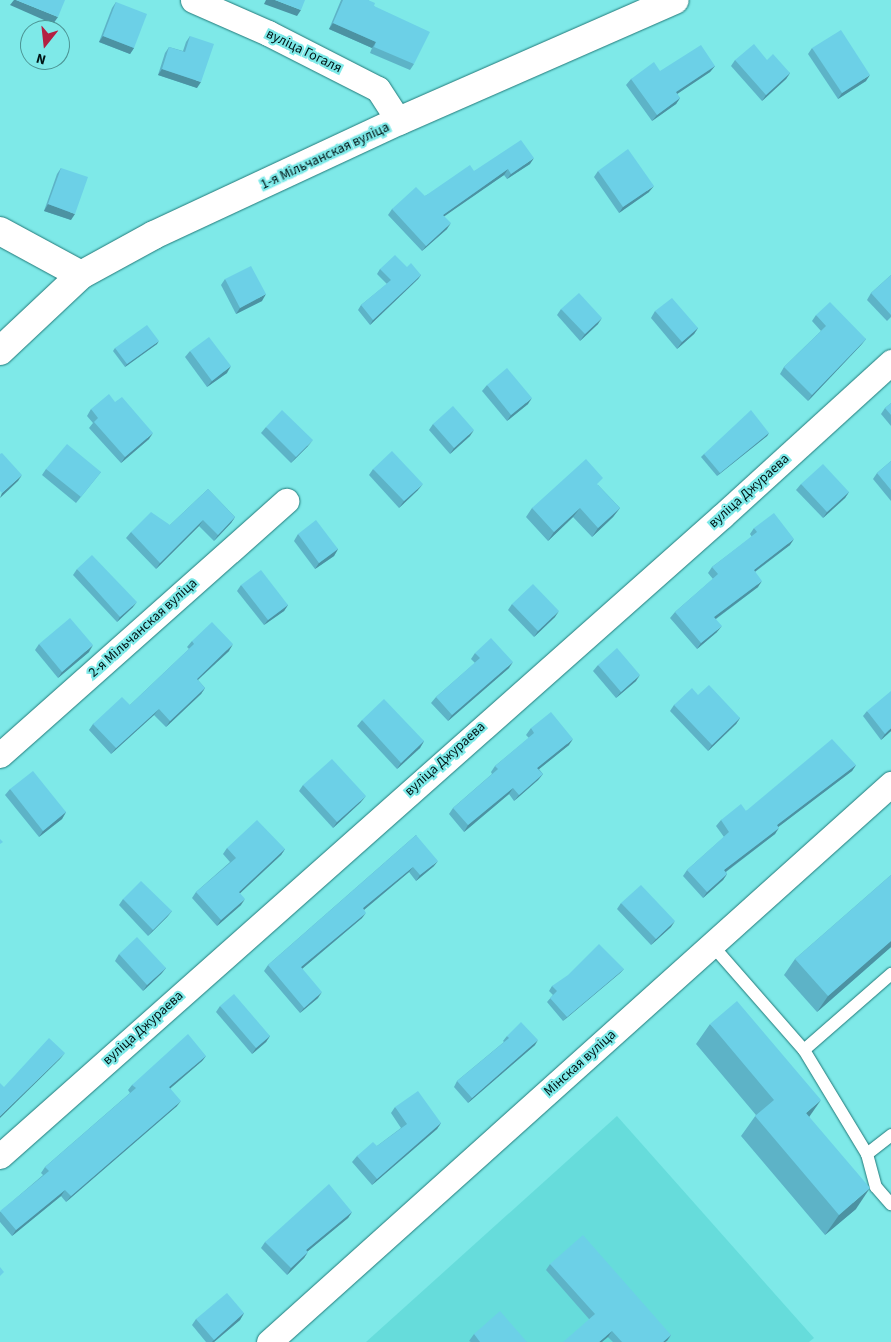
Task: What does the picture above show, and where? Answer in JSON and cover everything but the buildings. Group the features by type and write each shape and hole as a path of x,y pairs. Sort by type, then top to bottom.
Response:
{"street":[{"name":"вуліца Гогаля","path":"193,0 268,33 378,90 399,121"},
{"name":"1-я Мільчанская вуліца","path":"0,351 81,276 154,235 399,121 675,0"},
{"path":"0,231 81,276"},
{"name":"вуліца Джураева","path":"0,1156 722,516 891,362"},
{"name":"2-я Мільчанская вуліца","path":"0,755 286,501"},
{"name":"Мінская вуліца","path":"276,1340 891,784"}],"lane":[{"path":"712,945 804,1050 867,1154 876,1187 891,1204"},
{"path":"804,1050 891,974"},
{"path":"867,1154 891,1135"}],"shaded area":[{"path":"617,1116 814,1338 809,1342 366,1342"}]}
